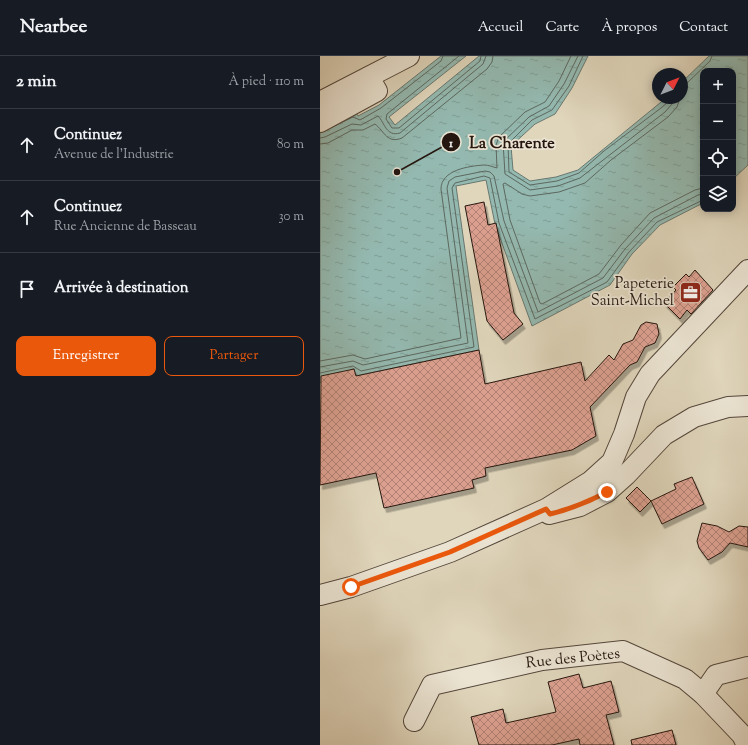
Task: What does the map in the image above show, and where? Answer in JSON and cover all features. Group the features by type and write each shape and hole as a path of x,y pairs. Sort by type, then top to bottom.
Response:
{"street":[{"path":"320,102 409,56"},
{"path":"320,122 377,90 369,77"},
{"path":"320,595 351,587 450,552 546,509 591,481 612,462 624,434 636,397 650,374 748,270"},
{"path":"546,509 550,514 580,506 607,492 626,475 664,435 694,417 728,407 748,406"},
{"name":"Rue des Poètes","path":"414,721 432,685 542,660 623,651 685,679 704,694 746,737"},
{"path":"704,694 716,675 748,667"}],"water":[{"path":"441,56 466,56 389,117 395,125 479,56 588,56 572,88 555,114 535,124 511,146 513,170 530,181 556,177 578,170 659,104 688,104 688,76 709,56 748,56 748,165 736,176 736,68 700,68 700,205 660,225 632,254 610,285 532,326 495,224 486,180 456,186 479,350 356,376 354,369 320,383 320,130 355,111 358,116 379,105"}],"building":[{"path":"484,202 488,225 496,223 514,313 523,324 503,340 487,321 465,206"},
{"path":"695,270 713,290 691,314 687,310 680,319 664,303 676,290 673,287 686,274 689,277"},
{"path":"646,322 657,324 659,334 655,343 645,347 637,362 630,365 590,407 596,436 572,450 485,468 486,476 472,480 474,488 384,508 376,473 320,485 321,376 354,369 356,376 479,350 485,384 581,362 585,381 609,355 614,360 623,344 633,340 641,325"},
{"path":"692,477 704,504 662,524 651,501 676,489 674,484"},
{"path":"637,487 651,501 640,512 626,498"},
{"path":"702,523 717,526 729,532 739,526 748,527 748,547 730,543 722,552 708,560 699,548 697,541"},
{"path":"579,674 583,688 611,681 619,712 606,715 614,745 580,745 579,739 552,745 479,745 471,717 503,709 506,723 556,712 548,682"},
{"path":"672,730 676,745 632,745 631,740"}],"place":[{"name":"La Charente","path":"397,172"},
{"name":"Papeterie Saint-Michel","path":"690,293"}],"route":[{"path":"351,587 450,552 546,509 550,514 580,506 607,492"}]}
